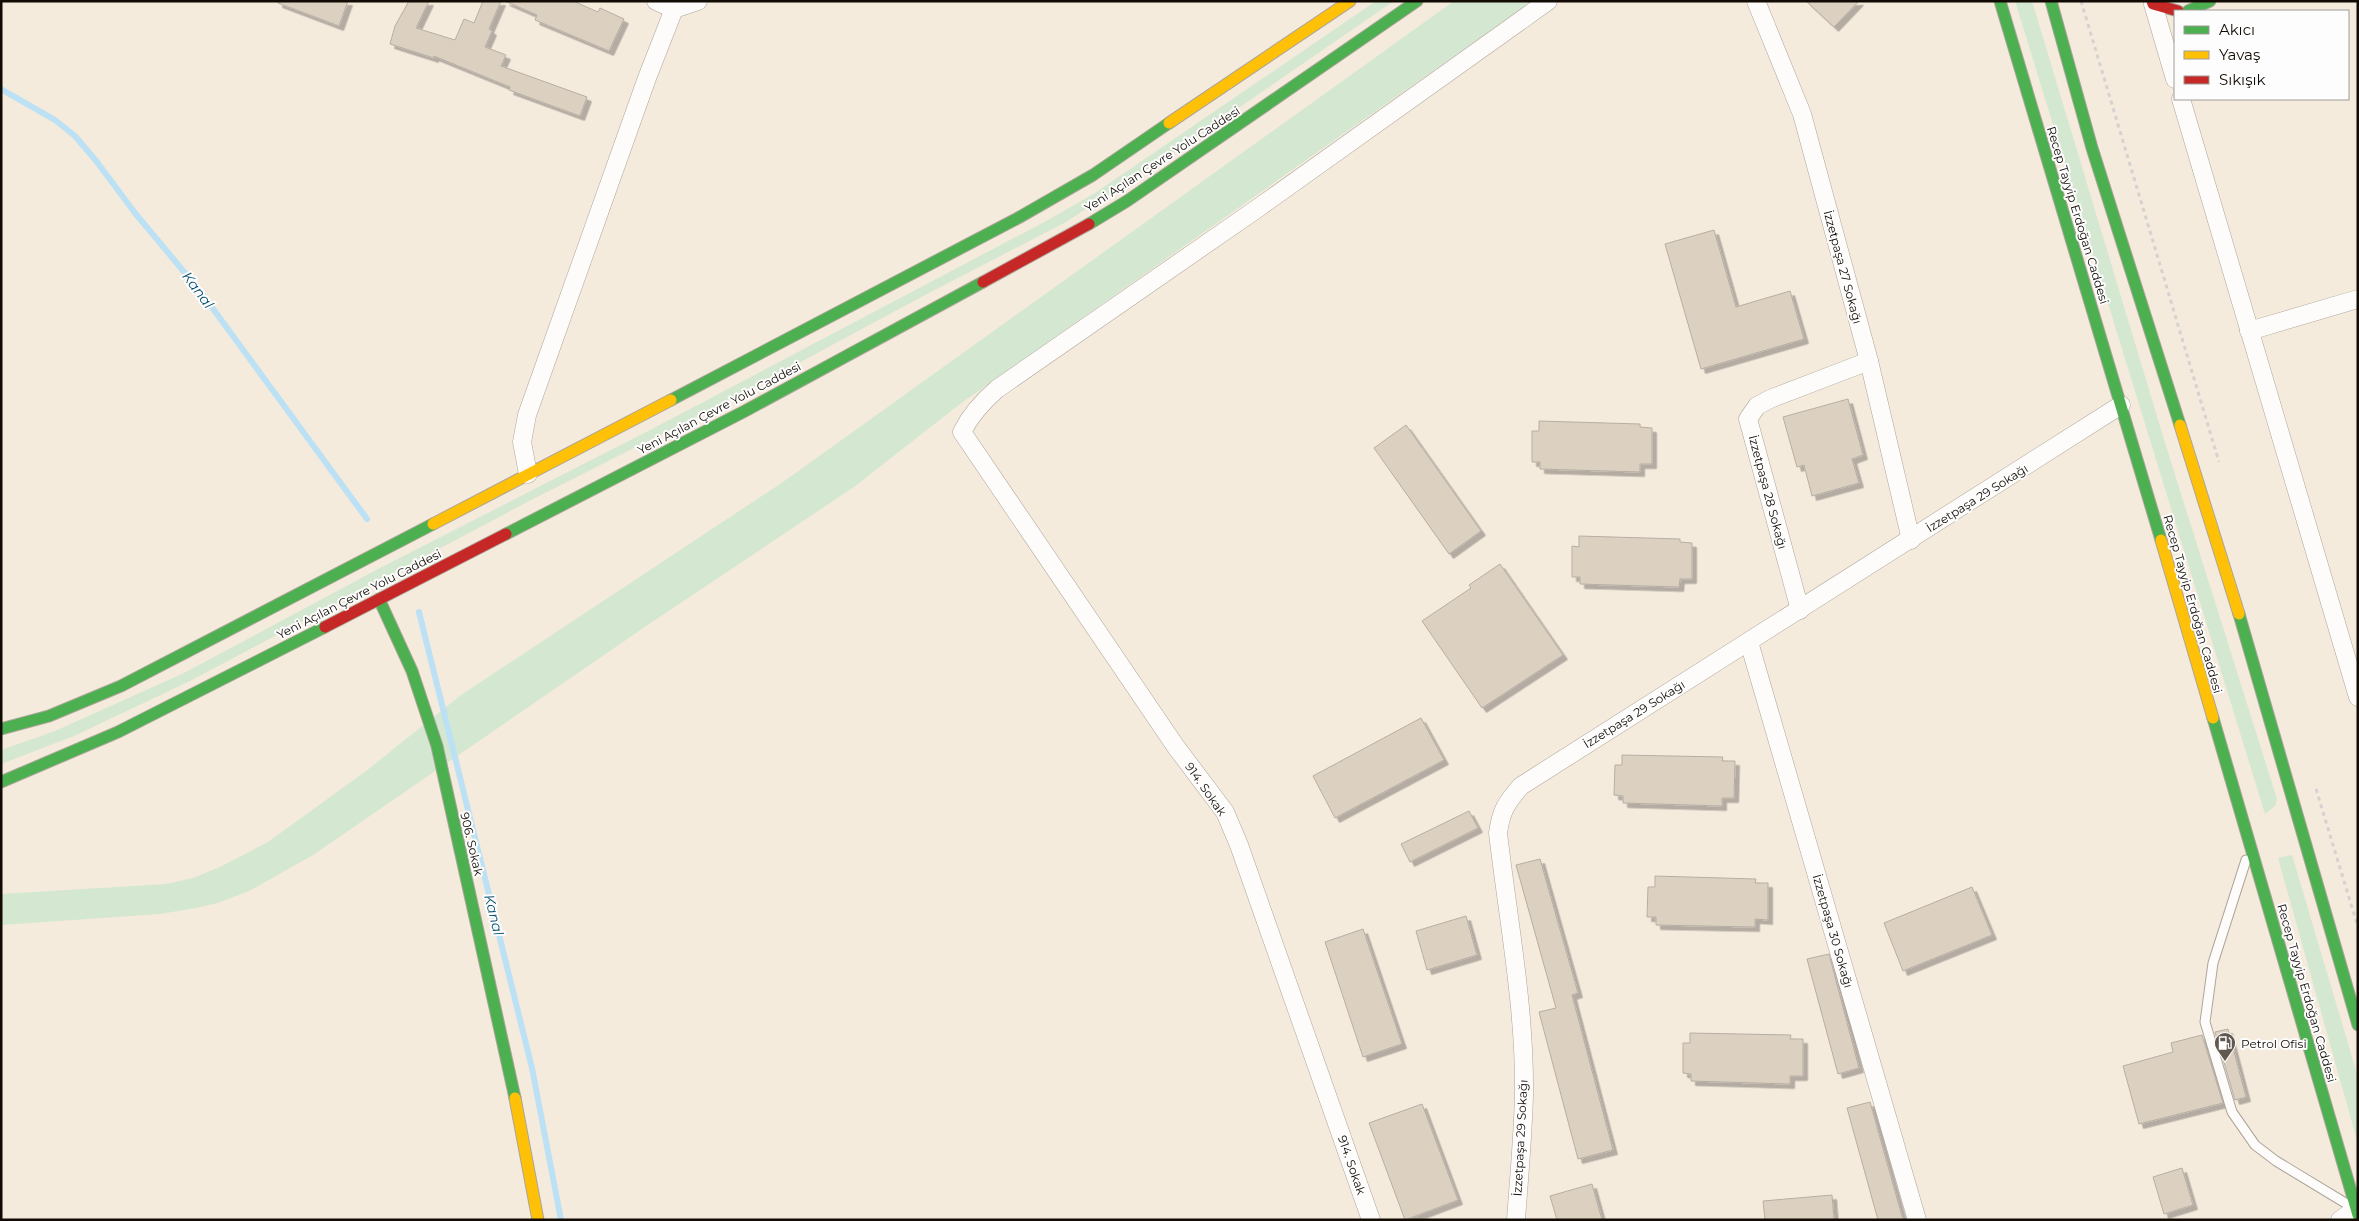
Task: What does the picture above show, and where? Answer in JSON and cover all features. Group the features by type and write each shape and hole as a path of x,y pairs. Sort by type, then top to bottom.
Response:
{"main road":[{"name":"Yeni Açılan Çevre Yolu Caddesi","path":"1,729 48,716 132,680 1053,199 1153,136 1350,1"},
{"name":"Yeni Açılan Çevre Yolu Caddesi","path":"1,782 118,732 379,599 745,411 1095,221 1167,174 1417,1"},
{"name":"Recep Tayyip Erdoğan Caddesi","path":"2000,1 2121,405 2357,1212"},
{"path":"2051,1 2092,148 2225,568 2358,1025"},
{"path":"2190,10 2210,1"},
{"path":"2153,2 2175,10"},
{"name":"906. Sokak","path":"379,599 413,669 427,708 437,746 508,1062 538,1220"}],"street":[{"path":"656,1 674,9 698,1"},
{"name":"914. Sokak","path":"1371,1220 1239,845 1225,812 1176,746 962,432 968,418 997,389 1266,202 1548,1"},
{"name":"İzzetpaşa 27 Sokağı","path":"1756,1 1802,114 1868,361 1911,540"},
{"path":"2153,2 2174,76"},
{"path":"528,474 522,442 527,415 647,78 674,9"},
{"path":"2181,100 2358,697"},
{"path":"2249,331 2358,300"},
{"name":"İzzetpaşa 28 Sokağı","path":"1800,610 1748,418 1757,406 1770,399 1868,361"},
{"name":"İzzetpaşa 29 Sokağı","path":"1516,1220 1524,1095 1516,976 1498,833 1501,813 1510,798 1521,786 2121,405"},
{"name":"İzzetpaşa 30 Sokağı","path":"1749,642 1917,1220"},
{"path":"2340,1220 2357,1212"}],"lane":[{"path":"2250,848 2213,963 2204,1022 2232,1112 2255,1145 2276,1161 2357,1212"}],"green space":[{"path":"1376,1 1394,1 1195,138 1066,222 743,393 535,498 190,681 74,736 1,764 1,750 55,731 184,673 380,568 654,428 1048,220 1095,193"},
{"path":"1454,1 1532,1 960,404 854,487 655,620 313,855 249,891 218,903 196,908 160,914 1,925 1,894 166,884 193,878 220,867 268,842 366,771 461,695 783,482"},
{"path":"2015,1 2032,1 2166,446 2277,799 2275,806 2265,814"},
{"path":"2292,855 2358,1077 2358,1144 2278,858"}],"building":[{"path":"278,1 348,1 339,26 278,3"},
{"path":"409,1 429,1 416,28 455,40 464,19 474,23 483,1 501,1 489,29 492,31 485,47 506,55 501,66 587,97 580,116 509,90 510,87 434,56 434,58 390,44 395,26"},
{"path":"505,1 573,1 598,12 600,8 624,19 609,51 535,20 537,15"},
{"path":"1806,1 1859,1 1834,27"},
{"path":"1714,230 1736,307 1790,291 1804,339 1701,369 1665,244"},
{"path":"1848,399 1863,455 1852,459 1859,483 1812,496 1804,465 1797,467 1783,417"},
{"path":"1539,421 1640,424 1640,427 1652,428 1652,464 1640,464 1640,472 1540,469 1540,462 1532,462 1532,431 1539,431"},
{"path":"1406,425 1481,531 1449,554 1374,448"},
{"path":"1579,536 1680,539 1680,542 1692,543 1692,579 1680,579 1679,587 1580,584 1580,577 1572,577 1572,546 1579,547"},
{"path":"1500,564 1563,655 1482,708 1422,621 1471,588 1469,585"},
{"path":"1421,718 1444,760 1335,818 1313,776"},
{"path":"1622,755 1723,757 1722,761 1735,761 1734,798 1722,798 1722,806 1623,803 1623,796 1614,795 1615,765 1622,765"},
{"path":"1469,811 1478,828 1410,862 1401,844"},
{"path":"1540,859 1578,993 1572,995 1613,1150 1578,1159 1539,1012 1556,1008 1516,865"},
{"path":"1655,876 1756,879 1755,883 1768,883 1768,920 1755,919 1755,927 1656,925 1656,917 1647,917 1648,887 1655,887"},
{"path":"1972,887 1992,935 1903,971 1884,923"},
{"path":"1466,916 1477,955 1427,970 1416,931"},
{"path":"1363,929 1402,1044 1363,1057 1325,942"},
{"path":"1829,954 1859,1068 1838,1074 1807,959"},
{"path":"2228,1029 2246,1097 2235,1100 2215,1032"},
{"path":"1690,1033 1791,1035 1790,1039 1803,1039 1803,1076 1790,1076 1790,1084 1691,1081 1691,1074 1683,1073 1683,1043 1690,1043"},
{"path":"2202,1035 2223,1103 2139,1124 2123,1066 2173,1052 2171,1043"},
{"path":"1870,1102 1903,1220 1878,1220 1847,1108"},
{"path":"1422,1104 1458,1200 1405,1220 1369,1123"},
{"path":"2182,1168 2193,1205 2164,1214 2153,1177"},
{"path":"1592,1184 1602,1220 1557,1220 1550,1196"},
{"path":"1832,1195 1834,1220 1765,1220 1763,1201"}],"waterway":[{"name":"Kanal","path":"1,89 55,120 75,136 135,213 200,291 367,519"},
{"name":"Kanal","path":"419,612 532,1068 561,1220"}],"traffic: fast":[{"path":"1089,224 1127,201 1417,1"},
{"path":"2000,1 2161,540"},
{"path":"2051,1 2092,148 2180,425"},
{"path":"2190,10 2210,1"},
{"path":"671,400 1018,218 1093,175 1169,123"},
{"path":"506,534 745,411 983,282"},
{"path":"1,729 49,716 121,686 433,524"},
{"path":"379,599 412,671 437,746 515,1098"},
{"path":"2239,614 2358,1025"},
{"path":"1,782 118,732 325,627"},
{"path":"2213,718 2358,1215"}],"traffic: slow":[{"path":"1169,123 1350,1"},
{"path":"433,524 671,400"},
{"path":"2180,425 2239,614"},
{"path":"2161,540 2213,718"},
{"path":"515,1098 538,1220"}],"traffic: jam":[{"path":"2152,1 2153,4 2174,10"},
{"path":"983,282 1089,224"},
{"path":"325,627 506,534"}],"place":[{"name":"Petrol Ofisi","path":"2225,1062"}]}
